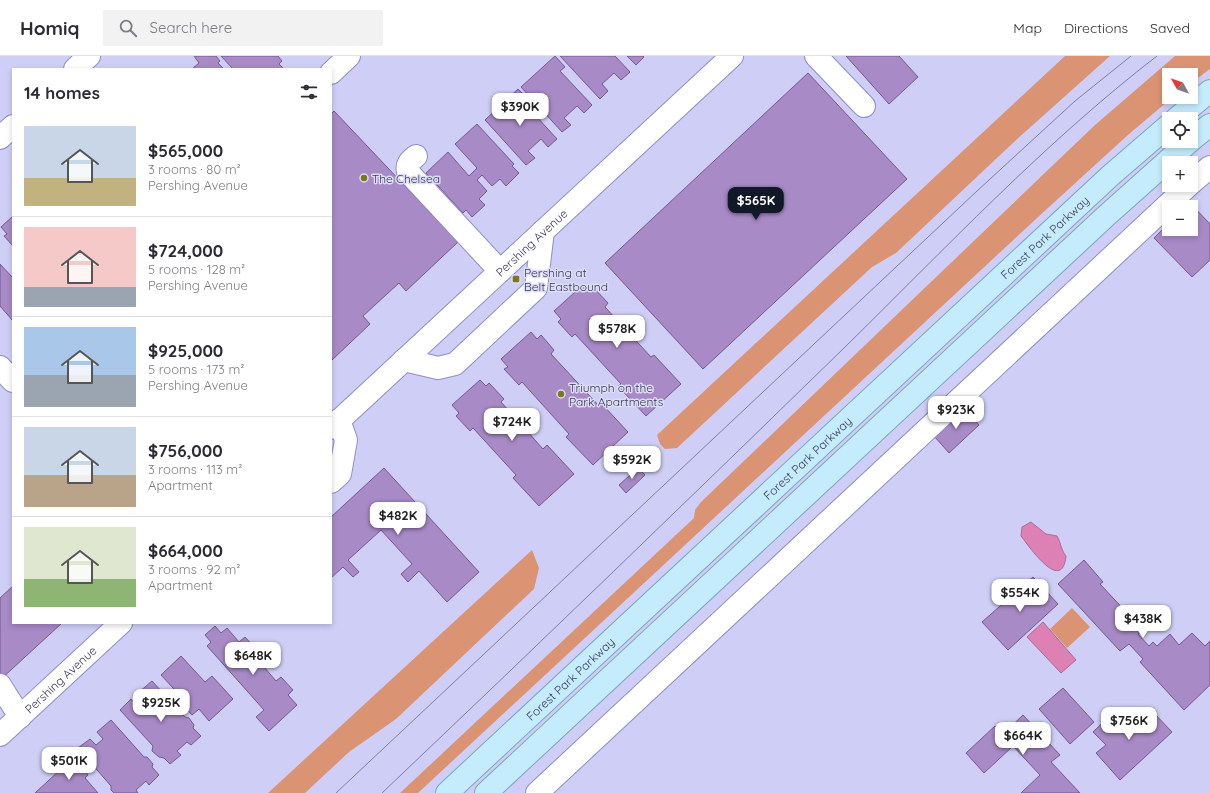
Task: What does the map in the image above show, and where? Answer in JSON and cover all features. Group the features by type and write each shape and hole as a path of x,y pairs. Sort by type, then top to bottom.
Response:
{"main road":[{"path":"1184,112 1210,91"},
{"path":"1198,135 1210,125"},
{"name":"Forest Park Parkway","path":"447,793 1104,182 1162,131"},
{"path":"486,793 1094,227 1182,148"}],"street":[{"path":"76,68 89,56"},
{"path":"332,72 349,56"},
{"name":"Pershing Avenue","path":"335,424 732,56"},
{"path":"816,56 864,106"},
{"path":"0,138 12,127"},
{"path":"416,156 408,162 408,172 500,271"},
{"path":"1198,177 1210,167"},
{"path":"537,793 1181,192"},
{"path":"404,360 438,368 455,364 536,288 543,231"},
{"path":"0,367 12,380"},
{"path":"332,481 340,474 346,440 335,424"},
{"name":"Pershing Avenue","path":"0,735 120,624"},
{"path":"0,685 20,717"},
{"path":"0,705 20,717"}],"shaded area":[{"path":"1065,56 1110,56 1015,141 896,253 872,267 677,448 665,449 660,444 657,435"},
{"path":"1175,56 1210,56 1210,69 1198,78 1198,68 1162,68 1162,104 1165,104 1129,134 1037,218 418,793 400,793 694,518 695,510 701,502 1095,125"},
{"path":"1031,522 1046,534 1057,536 1066,556 1063,567 1058,571 1052,569 1037,557 1021,536 1022,527"},
{"path":"532,550 539,568 534,589 396,719 349,752 305,793 268,793"},
{"path":"1072,608 1090,627 1067,648 1050,629"},
{"path":"1043,622 1076,660 1061,673 1027,637"}],"building":[{"path":"194,56 216,56 220,61 218,63 223,68 193,68 199,63"},
{"path":"221,56 278,56 282,61 279,64 283,68 232,68"},
{"path":"555,56 565,67 560,71 592,105 584,113 577,106 564,118 571,125 562,132 521,87"},
{"path":"560,56 615,56 630,72 621,80 614,73 602,84 608,91 600,99"},
{"path":"627,56 643,56 644,57 636,65"},
{"path":"846,56 899,56 918,77 889,104"},
{"path":"808,73 907,179 703,369 605,263"},
{"path":"518,89 529,100 525,104 557,139 548,147 541,139 528,151 535,158 526,165 485,120"},
{"name":"The Chelsea","path":"334,111 458,242 406,291 399,283 363,316 370,324 332,360 332,113"},
{"path":"477,124 514,164 512,166 519,173 506,186 500,179 492,186 482,175 477,180 487,191 479,199 485,205 472,217 466,210 463,213 426,173 448,152 469,176 477,168 455,144"},
{"path":"1198,211 1210,224 1210,260 1192,277 1154,238 1162,230 1162,236 1198,236"},
{"path":"12,217 12,245 4,236 7,234 1,227"},
{"path":"0,264 12,277 12,320 0,306"},
{"name":"Triumph on the Park Apartments","path":"584,284 590,290 593,287 608,303 605,307 651,357 654,355 681,384 646,416 618,386 621,384 575,334 572,337 558,322 561,319 554,311"},
{"name":"Triumph on the Park Apartments","path":"531,332 537,339 541,335 554,350 551,354 599,406 602,404 628,432 593,465 566,437 569,434 522,382 519,385 504,369 508,367 501,359"},
{"path":"480,380 486,386 489,383 504,399 501,402 543,449 547,445 574,474 539,506 513,478 516,475 473,428 470,431 456,416 459,413 452,405"},
{"path":"964,408 979,425 949,453 934,436"},
{"path":"384,468 479,572 447,602 419,571 408,582 401,574 412,564 381,530 348,560 359,572 353,577 343,567 332,577 332,516"},
{"path":"638,468 645,475 626,493 619,485"},
{"path":"1084,560 1103,582 1100,584 1143,630 1138,634 1149,646 1153,642 1157,646 1170,634 1179,645 1192,633 1205,646 1210,641 1210,685 1184,710 1140,662 1143,659 1129,644 1120,651 1058,584"},
{"path":"1033,577 1058,604 1008,650 982,622"},
{"path":"12,587 12,624 61,624 0,680 0,598"},
{"path":"215,626 221,633 227,628 239,642 245,637 256,649 252,653 276,681 281,677 293,690 288,695 297,705 269,731 256,717 264,710 207,646 211,642 205,635"},
{"path":"181,656 205,682 212,676 233,699 209,721 199,709 192,715 182,704 185,701 161,675"},
{"path":"152,681 185,717 189,718 194,725 193,728 201,736 191,745 187,742 177,751 181,755 170,764 164,758 159,757 152,751 153,746 120,710 131,699 137,706 145,700 138,693"},
{"path":"1063,688 1094,722 1070,744 1039,709"},
{"path":"1117,709 1130,723 1139,715 1142,719 1152,711 1172,732 1120,780 1096,753 1106,745 1093,732"},
{"path":"1023,715 1060,755 1051,762 1080,793 1021,793 1040,775 1013,746 984,773 966,753 995,726 1003,734"},
{"path":"111,720 144,757 147,757 153,764 152,767 159,775 149,785 146,781 136,790 138,793 114,793 111,790 111,786 78,748 90,739 96,745 103,739 97,732"},
{"path":"73,758 88,775 85,778 98,793 35,793"}],"tram line":[{"path":"336,793 977,191 1075,101 1131,56"},
{"path":"382,793 728,461 957,235 1075,124 1115,89 1157,56"}],"place":[{"name":"The Chelsea","path":"364,178"},
{"name":"Pershing at Belt Eastbound","path":"516,279"},
{"name":"Triumph on the Park Apartments","path":"561,394"}]}
